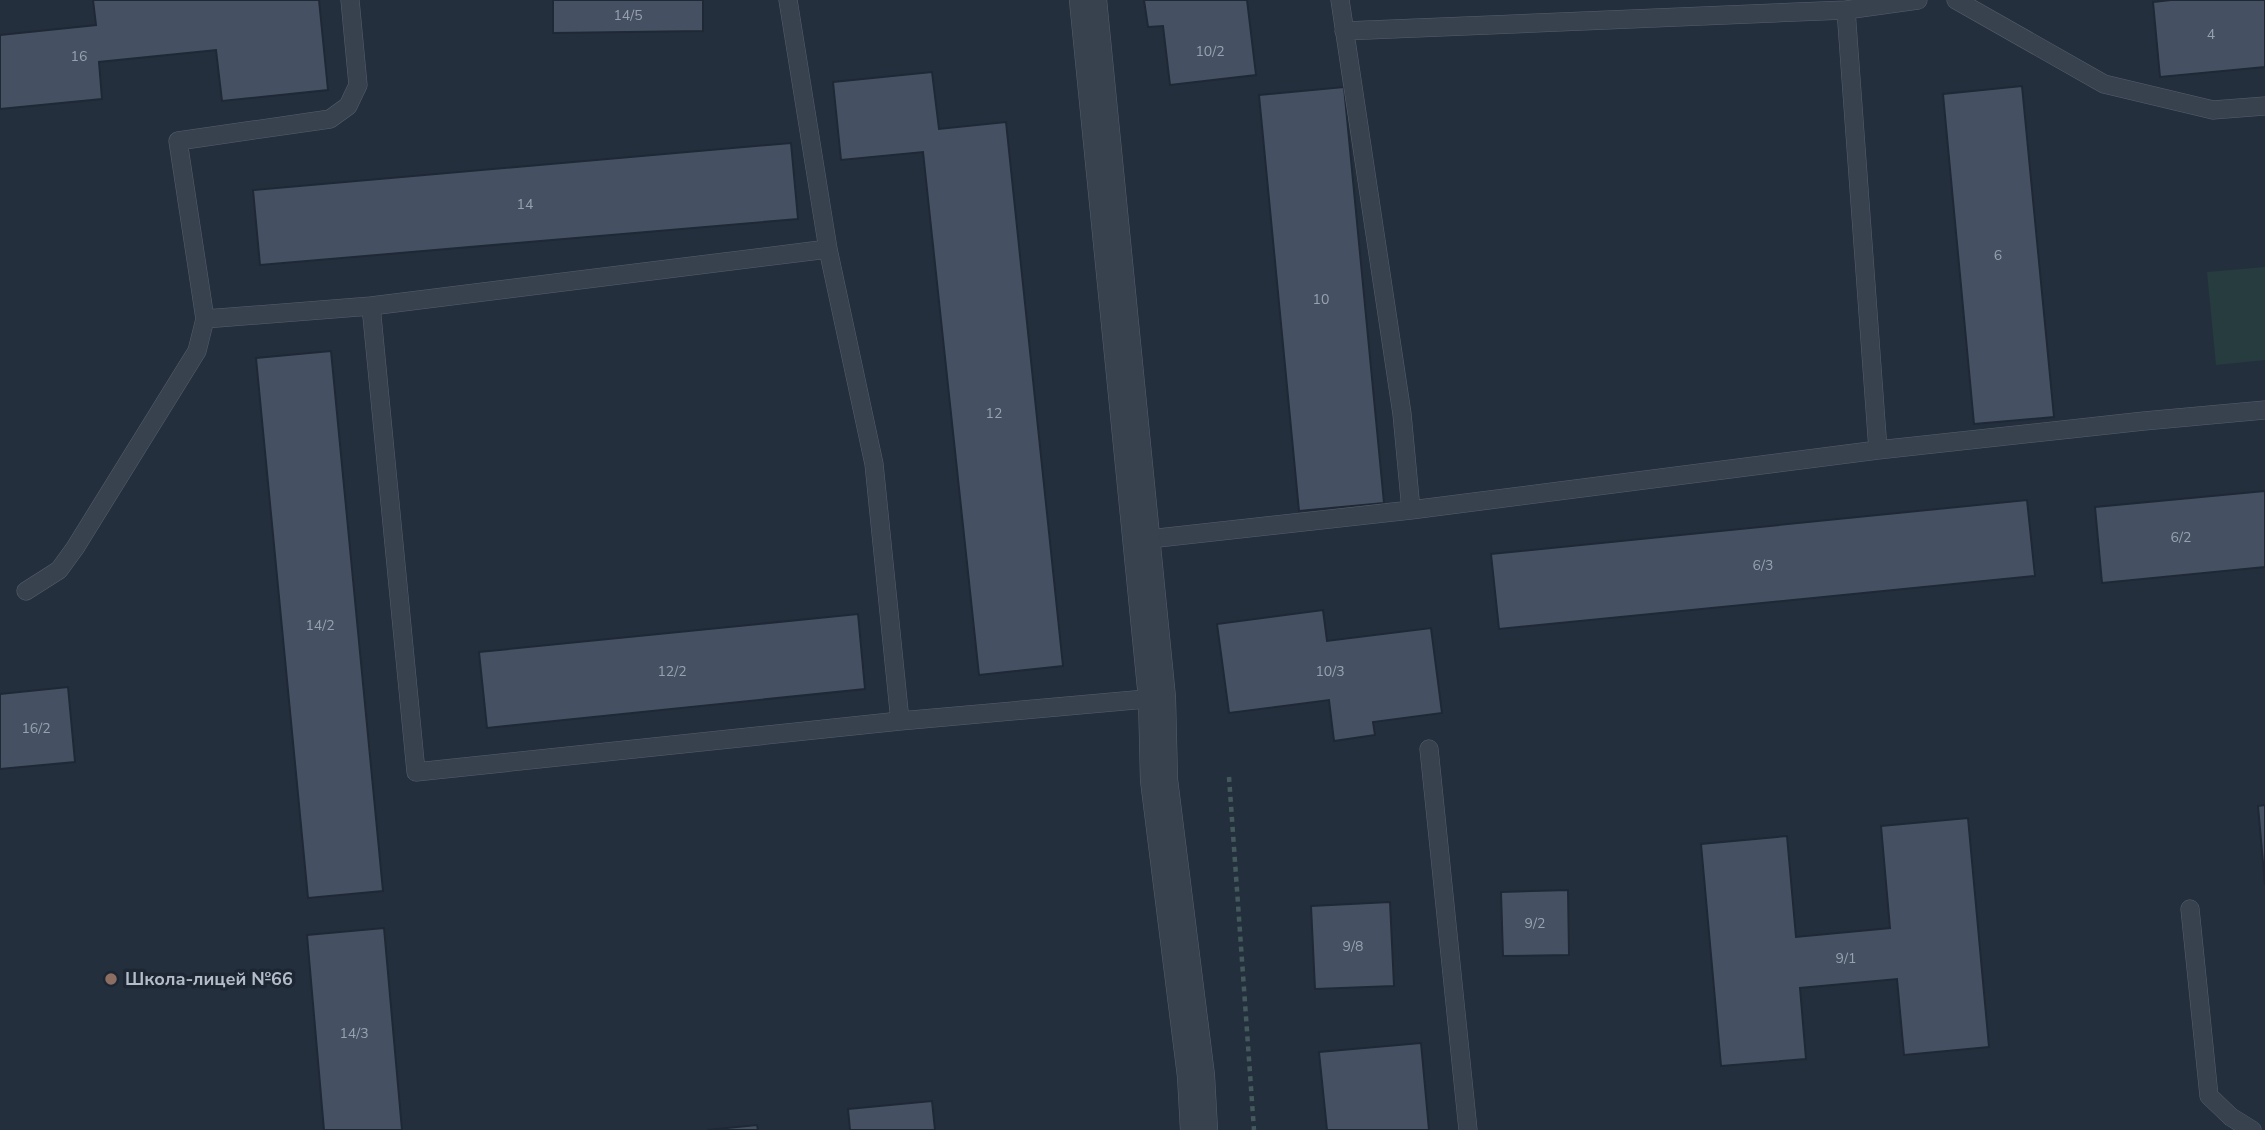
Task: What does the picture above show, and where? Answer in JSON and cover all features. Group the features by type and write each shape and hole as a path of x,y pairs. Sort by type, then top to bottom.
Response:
{"street":[{"path":"1088,0 1157,698 1159,780 1196,1076 1199,1130"}],"lane":[{"path":"26,592 59,570 75,548 197,351 205,319 178,141 330,119 348,106 358,85 350,0"},
{"path":"788,0 828,249 874,464 900,721"},
{"path":"1339,0 1400,400 1411,510"},
{"path":"1343,31 1846,10 1918,0"},
{"path":"1956,0 2104,84 2213,110 2265,106"},
{"path":"1846,10 1878,450"},
{"path":"205,319 371,306 828,249"},
{"path":"371,306 416,772 900,721 1157,698"},
{"path":"1140,540 1411,510 1878,450 2265,410"},
{"path":"1429,749 1468,1130"},
{"path":"2190,909 2209,1096 2231,1117 2252,1130"}],"path":[{"path":"1229,777 1254,1130"}],"green space":[{"path":"2265,267 2265,360 2216,365 2207,272"}],"building":[{"path":"93,0 319,0 328,90 222,101 216,50 99,62 102,99 0,109 0,35 96,25"},
{"path":"553,0 703,0 703,31 553,33"},
{"path":"1144,0 1247,0 1256,75 1170,85 1163,26 1148,27"},
{"path":"2265,0 2265,67 2160,77 2153,2"},
{"path":"932,72 939,129 1006,122 1063,666 979,675 923,152 841,160 833,82"},
{"path":"2022,86 2054,417 1974,424 1943,94"},
{"path":"1344,87 1384,503 1299,511 1259,95"},
{"path":"791,143 798,219 260,265 253,190"},
{"path":"331,351 383,891 308,898 256,358"},
{"path":"2265,491 2265,567 2102,583 2095,507"},
{"path":"2027,500 2035,576 1499,629 1491,554"},
{"path":"1323,610 1327,641 1431,628 1442,713 1373,722 1375,735 1334,741 1329,700 1229,713 1217,624"},
{"path":"858,614 865,689 487,728 479,652"},
{"path":"68,687 75,762 0,769 0,694"},
{"path":"2265,805 2265,885 2258,806"},
{"path":"1968,818 1989,1047 1904,1055 1897,979 1800,988 1806,1059 1721,1066 1701,844 1787,836 1796,937 1890,928 1881,826"},
{"path":"1568,890 1569,955 1503,956 1501,892"},
{"path":"1390,902 1394,986 1315,989 1311,906"},
{"path":"384,928 402,1130 324,1130 307,935"},
{"path":"1421,1043 1429,1130 1327,1130 1319,1052"},
{"path":"932,1101 935,1130 850,1130 848,1109"},
{"path":"757,1125 758,1130 707,1130"}],"place":[{"name":"Школа-лицей №66","path":"111,979"}]}
